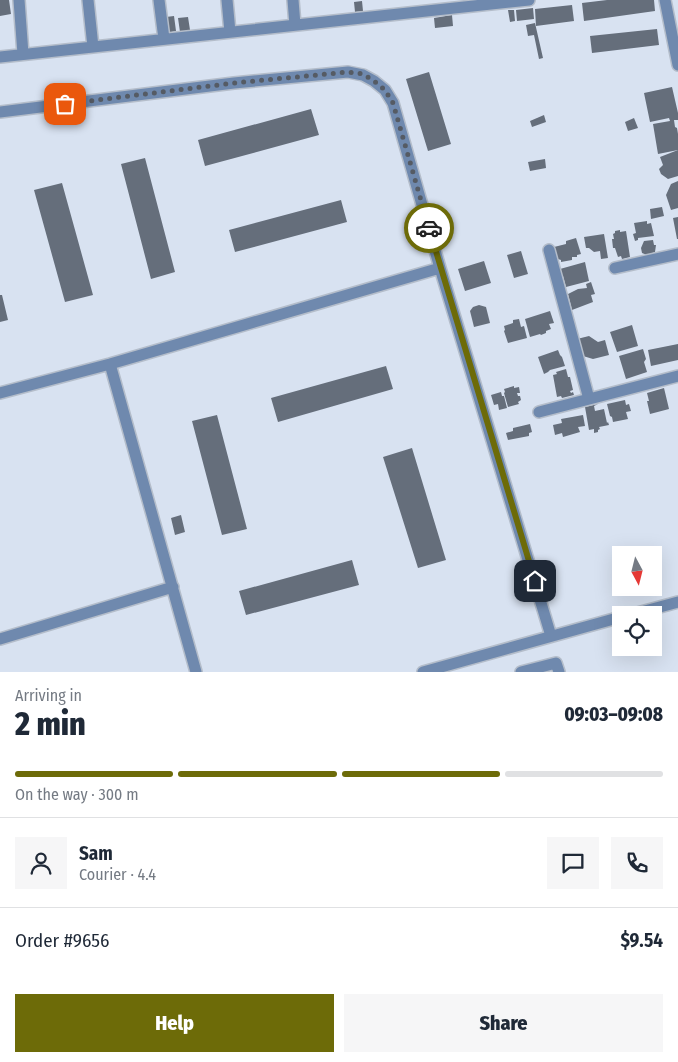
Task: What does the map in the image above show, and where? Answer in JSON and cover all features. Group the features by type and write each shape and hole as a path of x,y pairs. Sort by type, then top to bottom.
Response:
{"street":[{"path":"19,0 23,54"},
{"path":"88,0 93,47"},
{"path":"159,0 164,39"},
{"path":"227,0 230,32"},
{"path":"292,0 295,25"},
{"path":"0,57 528,0"},
{"path":"665,0 678,65"},
{"path":"0,112 244,82 348,72 363,74 385,90 393,103 440,268 551,636"},
{"path":"549,250 589,399"},
{"path":"615,268 678,254"},
{"path":"0,393 110,364 440,268"},
{"path":"110,364 196,672"},
{"path":"538,412 678,376"},
{"path":"0,640 173,587"},
{"path":"662,606 678,602"},
{"path":"423,672 612,620"},
{"path":"521,672 552,668"}],"building":[{"path":"0,0 9,0 11,14 0,16"},
{"path":"607,0 654,0 655,11 584,21 582,3"},
{"path":"362,1 363,11 355,12 354,2"},
{"path":"572,5 574,21 536,26 535,9"},
{"path":"533,8 534,19 517,21 516,10"},
{"path":"508,10 514,10 515,21 510,22"},
{"path":"452,15 453,26 435,28 434,18"},
{"path":"174,16 176,31 161,34 158,18"},
{"path":"188,17 190,30 180,32 178,18"},
{"path":"535,23 543,58 539,59 534,35 528,36 526,25"},
{"path":"657,29 659,45 592,53 590,36"},
{"path":"429,72 451,144 428,151 406,79"},
{"path":"672,87 678,113 678,120 674,120 678,134 678,150 658,154 653,124 670,121 669,118 650,122 644,93"},
{"path":"311,109 319,135 205,166 198,140"},
{"path":"544,115 546,122 532,127 530,121"},
{"path":"634,118 638,128 628,131 625,122"},
{"path":"678,150 678,176 668,179 661,174 659,169 663,165 660,157"},
{"path":"145,158 175,272 151,279 121,164"},
{"path":"545,159 546,168 530,171 528,162"},
{"path":"678,181 678,208 671,210 666,195 671,184"},
{"path":"62,183 93,295 65,302 34,190"},
{"path":"341,200 347,222 235,252 229,230"},
{"path":"662,207 664,216 651,219 650,209"},
{"path":"678,217 678,239 677,239 673,218"},
{"path":"647,221 647,224 651,223 654,236 638,238 635,241 633,234 636,233 634,223"},
{"path":"620,230 620,232 626,231 630,257 622,259 621,256 618,257 615,248 613,248 612,239 614,239 613,234 615,231"},
{"path":"604,234 608,258 601,259 600,251 594,252 586,248 584,237"},
{"path":"576,238 581,254 577,255 577,257 572,257 572,260 561,262 558,259 556,261 554,247 566,244 566,241"},
{"path":"653,240 654,245 656,245 655,252 647,255 642,253 641,248 644,241"},
{"path":"521,251 528,274 514,278 507,255"},
{"path":"484,261 491,283 465,291 458,269"},
{"path":"585,262 589,281 566,287 560,269"},
{"path":"591,282 595,294 591,295 593,302 572,310 568,294 578,289 587,288 586,284"},
{"path":"0,295 2,295 8,320 0,322"},
{"path":"479,305 486,307 490,323 474,327 470,311 473,307"},
{"path":"550,311 554,323 549,324 551,329 541,335 530,337 525,319"},
{"path":"519,319 521,327 524,326 527,338 508,343 504,326 513,323 513,320"},
{"path":"632,325 638,346 617,352 610,332"},
{"path":"589,336 598,342 605,340 609,355 593,359 583,356 577,339"},
{"path":"678,344 678,360 651,366 648,350"},
{"path":"643,349 647,372 626,379 619,356"},
{"path":"558,350 565,366 550,370 544,374 538,357"},
{"path":"386,366 393,389 278,422 271,398"},
{"path":"566,369 573,390 570,391 574,395 562,398 561,396 557,397 553,375"},
{"path":"514,386 514,388 519,387 520,393 517,393 521,400 518,402 519,404 508,407 504,389"},
{"path":"664,388 669,409 650,414 647,393"},
{"path":"501,392 507,408 499,410 498,404 494,405 491,395"},
{"path":"625,400 626,405 629,404 631,411 626,412 628,419 613,422 607,404"},
{"path":"598,404 594,406 595,411 604,409 609,425 599,427 598,432 594,433 594,429 589,430 585,407"},
{"path":"217,415 247,529 222,535 192,421"},
{"path":"583,415 585,426 578,427 580,432 563,437 562,433 555,435 553,425 562,423 561,419"},
{"path":"530,424 532,432 529,433 529,436 508,440 506,433 513,431 513,428"},
{"path":"412,448 446,560 418,568 383,457"},
{"path":"181,515 185,532 175,535 171,518"},
{"path":"352,560 359,585 246,615 239,591"}],"way so far":[{"path":"65,104 234,83 348,72 363,74 385,90 393,103 429,228"}],"route":[{"path":"429,228 535,581"}]}
